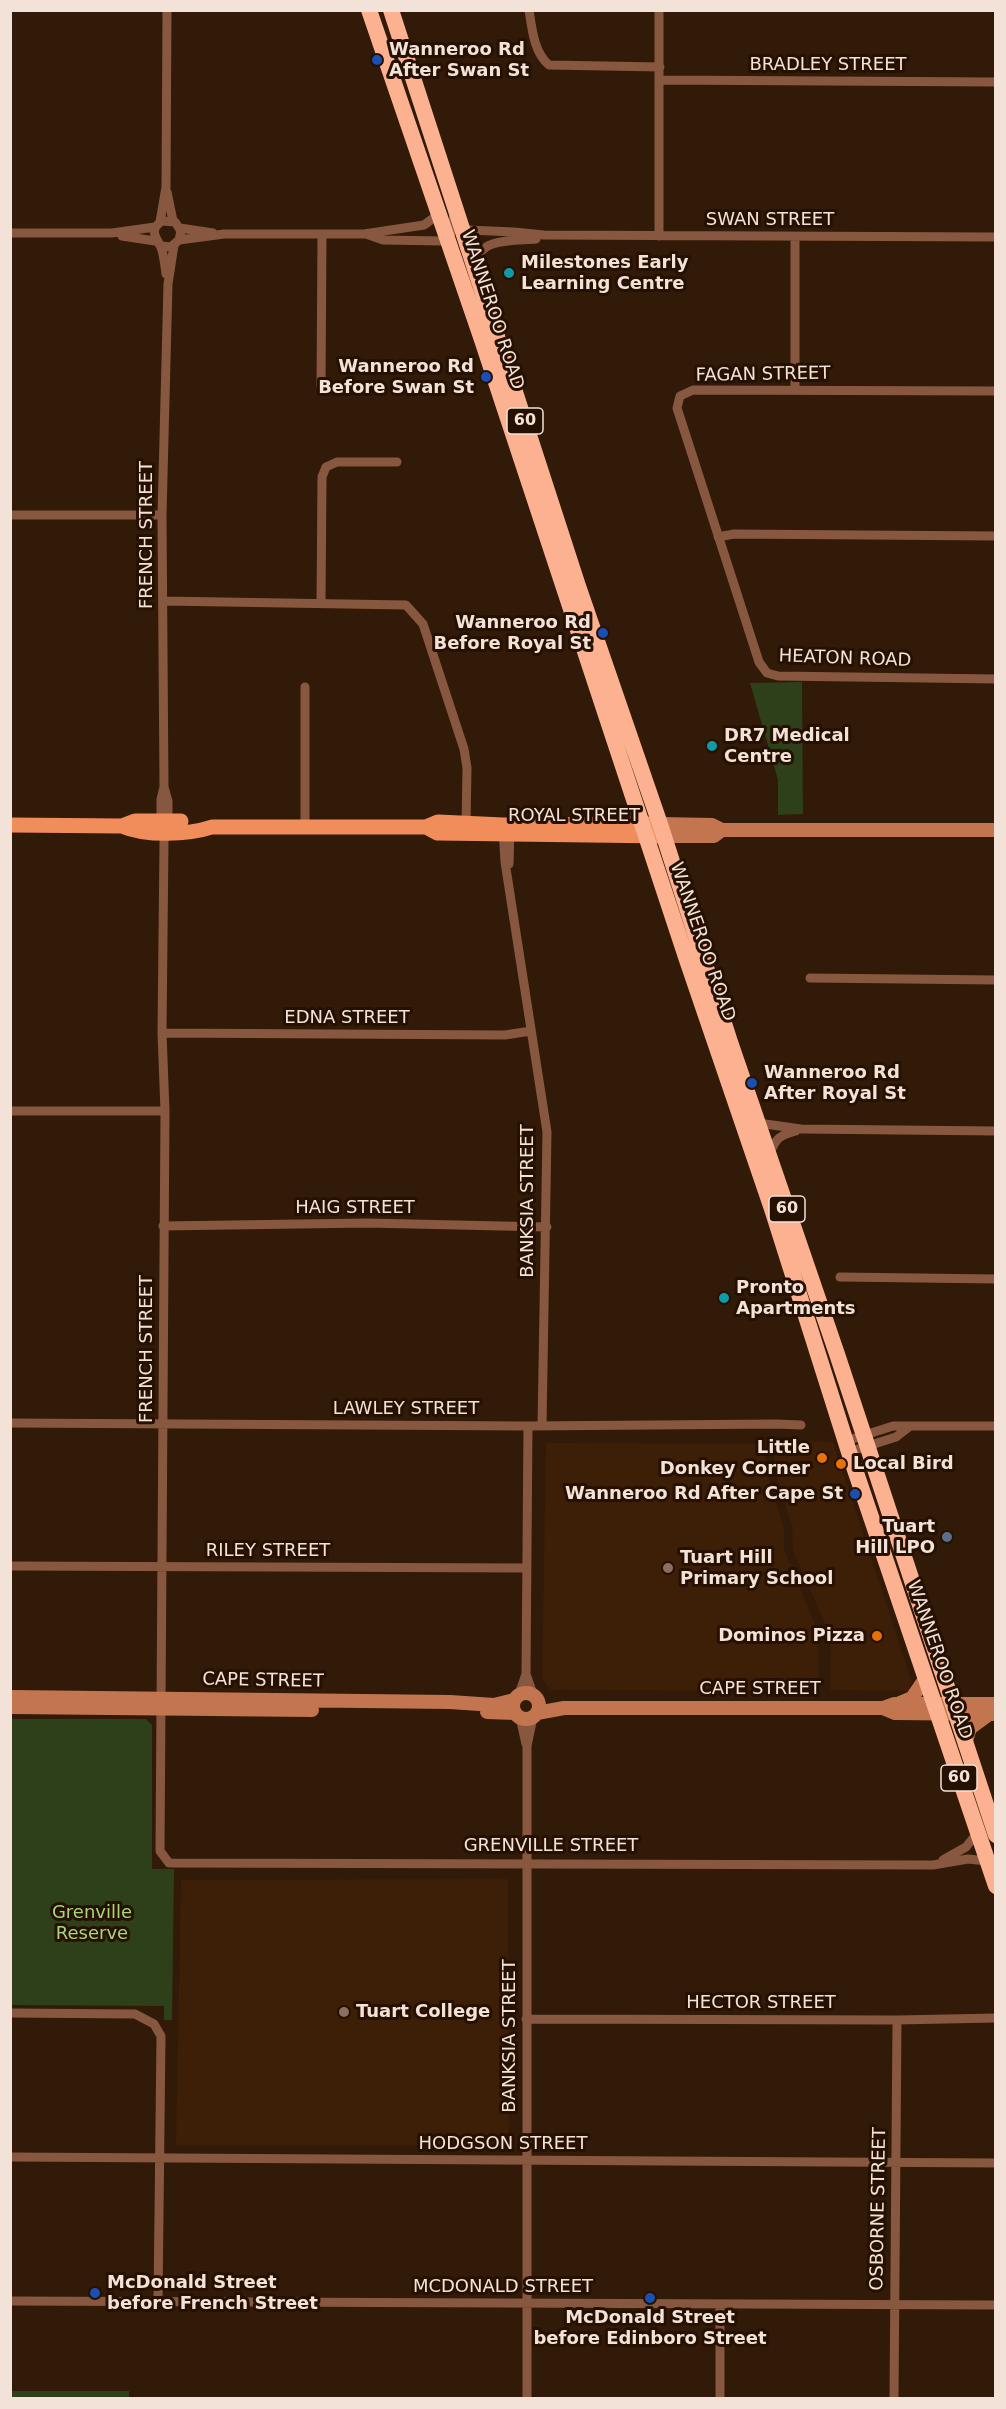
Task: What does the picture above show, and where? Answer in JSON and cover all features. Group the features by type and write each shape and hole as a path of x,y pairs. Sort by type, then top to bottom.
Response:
{"highway":[{"name":"WANNEROO ROAD","path":"369,10 447,210"},
{"name":"WANNEROO ROAD","path":"391,10 455,236 476,272 578,586 662,830 768,1157 875,1469 996,1835"},
{"name":"WANNEROO ROAD","path":"455,236 455,261 643,830 773,1212 847,1447 996,1886"},
{"path":"875,1469 892,1541 892,1551 886,1561"},
{"path":"904,1616 900,1570 906,1563"}],"main road":[{"name":"ROYAL STREET","path":"10,825 122,826 135,821 164,825 199,821 212,827 426,827 437,833 466,828 662,830"}],"street":[{"path":"10,233 112,233 158,225 166,187 167,10"},
{"path":"530,10 538,50 543,60 549,65 660,67"},
{"path":"658,10 659,236"},
{"name":"BRADLEY STREET","path":"660,80 996,82"},
{"path":"166,187 176,225"},
{"name":"SWAN STREET","path":"158,225 176,225 224,234 364,234 424,225 447,210"},
{"name":"FRENCH STREET","path":"158,225 158,243 168,284"},
{"name":"FRENCH STREET","path":"169,1863 160,1851 165,1111 162,1033 164,825 161,799 164,787 162,515 168,284 177,243 176,225"},
{"name":"SWAN STREET","path":"364,234 383,240 514,232 544,236 996,237"},
{"path":"112,233 158,243"},
{"name":"SWAN STREET","path":"158,243 168,247 177,243 224,234"},
{"path":"321,386 322,234"},
{"name":"SWAN STREET","path":"476,272 477,257 486,246 544,236"},
{"path":"795,237 795,390"},
{"name":"FAGAN STREET","path":"718,537 677,408 680,396 693,390 996,391"},
{"path":"321,603 322,477 326,467 337,462 397,462"},
{"path":"10,515 162,515"},
{"path":"718,537 734,534 996,536"},
{"name":"HEATON ROAD","path":"718,537 759,662 767,673 778,676 996,679"},
{"path":"163,601 406,605 423,624 464,749 467,768 466,828"},
{"path":"304,826 305,687"},
{"name":"ROYAL STREET","path":"662,830 712,825 722,830 996,830"},
{"name":"BANKSIA STREET","path":"507,830 510,862 507,870 547,1132 542,1426"},
{"path":"810,978 996,980"},
{"name":"EDNA STREET","path":"162,1033 505,1035 531,1031"},
{"path":"10,1111 165,1111"},
{"path":"758,1123 801,1130 996,1131"},
{"path":"768,1157 776,1139 782,1134 801,1130"},
{"name":"HAIG STREET","path":"164,1226 367,1223 547,1227"},
{"path":"840,1277 996,1279"},
{"name":"LAWLEY STREET","path":"10,1423 801,1425"},
{"path":"526,1706 528,1426"},
{"path":"847,1447 865,1441 893,1426 996,1426"},
{"name":"RILEY STREET","path":"10,1566 526,1568"},
{"path":"898,1704 912,1698 926,1680"},
{"name":"CAPE STREET","path":"10,1697 160,1703 564,1708 883,1708 898,1704 935,1709"},
{"name":"CAPE STREET","path":"10,1707 160,1703"},
{"name":"BANKSIA STREET","path":"526,1706 527,2398"},
{"name":"CAPE STREET","path":"883,1708 895,1713 935,1709 993,1710"},
{"path":"965,1744 970,1728 993,1710"},
{"name":"GRENVILLE STREET","path":"933,1865 959,1852 978,1832"},
{"name":"GRENVILLE STREET","path":"169,1863 933,1865 968,1859 987,1861"},
{"path":"10,2013 135,2014 154,2024 161,2036 158,2302"},
{"name":"HECTOR STREET","path":"526,2019 996,2018"},
{"name":"OSBORNE STREET","path":"894,2398 897,2020"},
{"name":"HODGSON STREET","path":"10,2157 996,2163"},
{"name":"MCDONALD STREET","path":"10,2301 996,2305"},
{"path":"720,2304 720,2398"}],"shaded area":[{"path":"774,1440 833,1442 912,1682 908,1691 830,1690 831,1637 793,1551 792,1527 774,1469"},
{"name":"Tuart Hill Primary School","path":"546,1443 765,1444 765,1464 784,1530 784,1550 818,1631 819,1691 551,1690 542,1679"},
{"name":"Tuart College","path":"508,1879 509,2145 176,2145 181,1880"}],"green space":[{"path":"802,682 803,814 778,815 778,780 750,683"},
{"name":"Grenville Reserve","path":"11,1719 146,1719 152,1725 152,1869 174,1869 172,2020 164,2020 164,2006 11,2005"},
{"path":"11,2391 129,2391 129,2398 11,2398"}],"place":[{"name":"Wanneroo Rd After Swan St","path":"377,60"},
{"name":"Milestones Early Learning Centre","path":"509,273"},
{"name":"Wanneroo Rd Before Swan St","path":"486,377"},
{"name":"Wanneroo Rd Before Royal St","path":"603,633"},
{"name":"DR7 Medical Centre","path":"712,746"},
{"name":"Wanneroo Rd After Royal St","path":"752,1083"},
{"name":"Pronto Apartments","path":"724,1298"},
{"name":"Little Donkey Corner","path":"822,1458"},
{"name":"Local Bird","path":"841,1464"},
{"name":"Wanneroo Rd After Cape St","path":"855,1494"},
{"name":"Tuart Hill LPO","path":"947,1537"},
{"name":"Tuart Hill Primary School","path":"668,1568"},
{"name":"Dominos Pizza","path":"877,1636"},
{"name":"Tuart College","path":"344,2012"},
{"name":"McDonald Street before French Street","path":"95,2293"},
{"name":"McDonald Street before Edinboro Street","path":"650,2298"}]}
